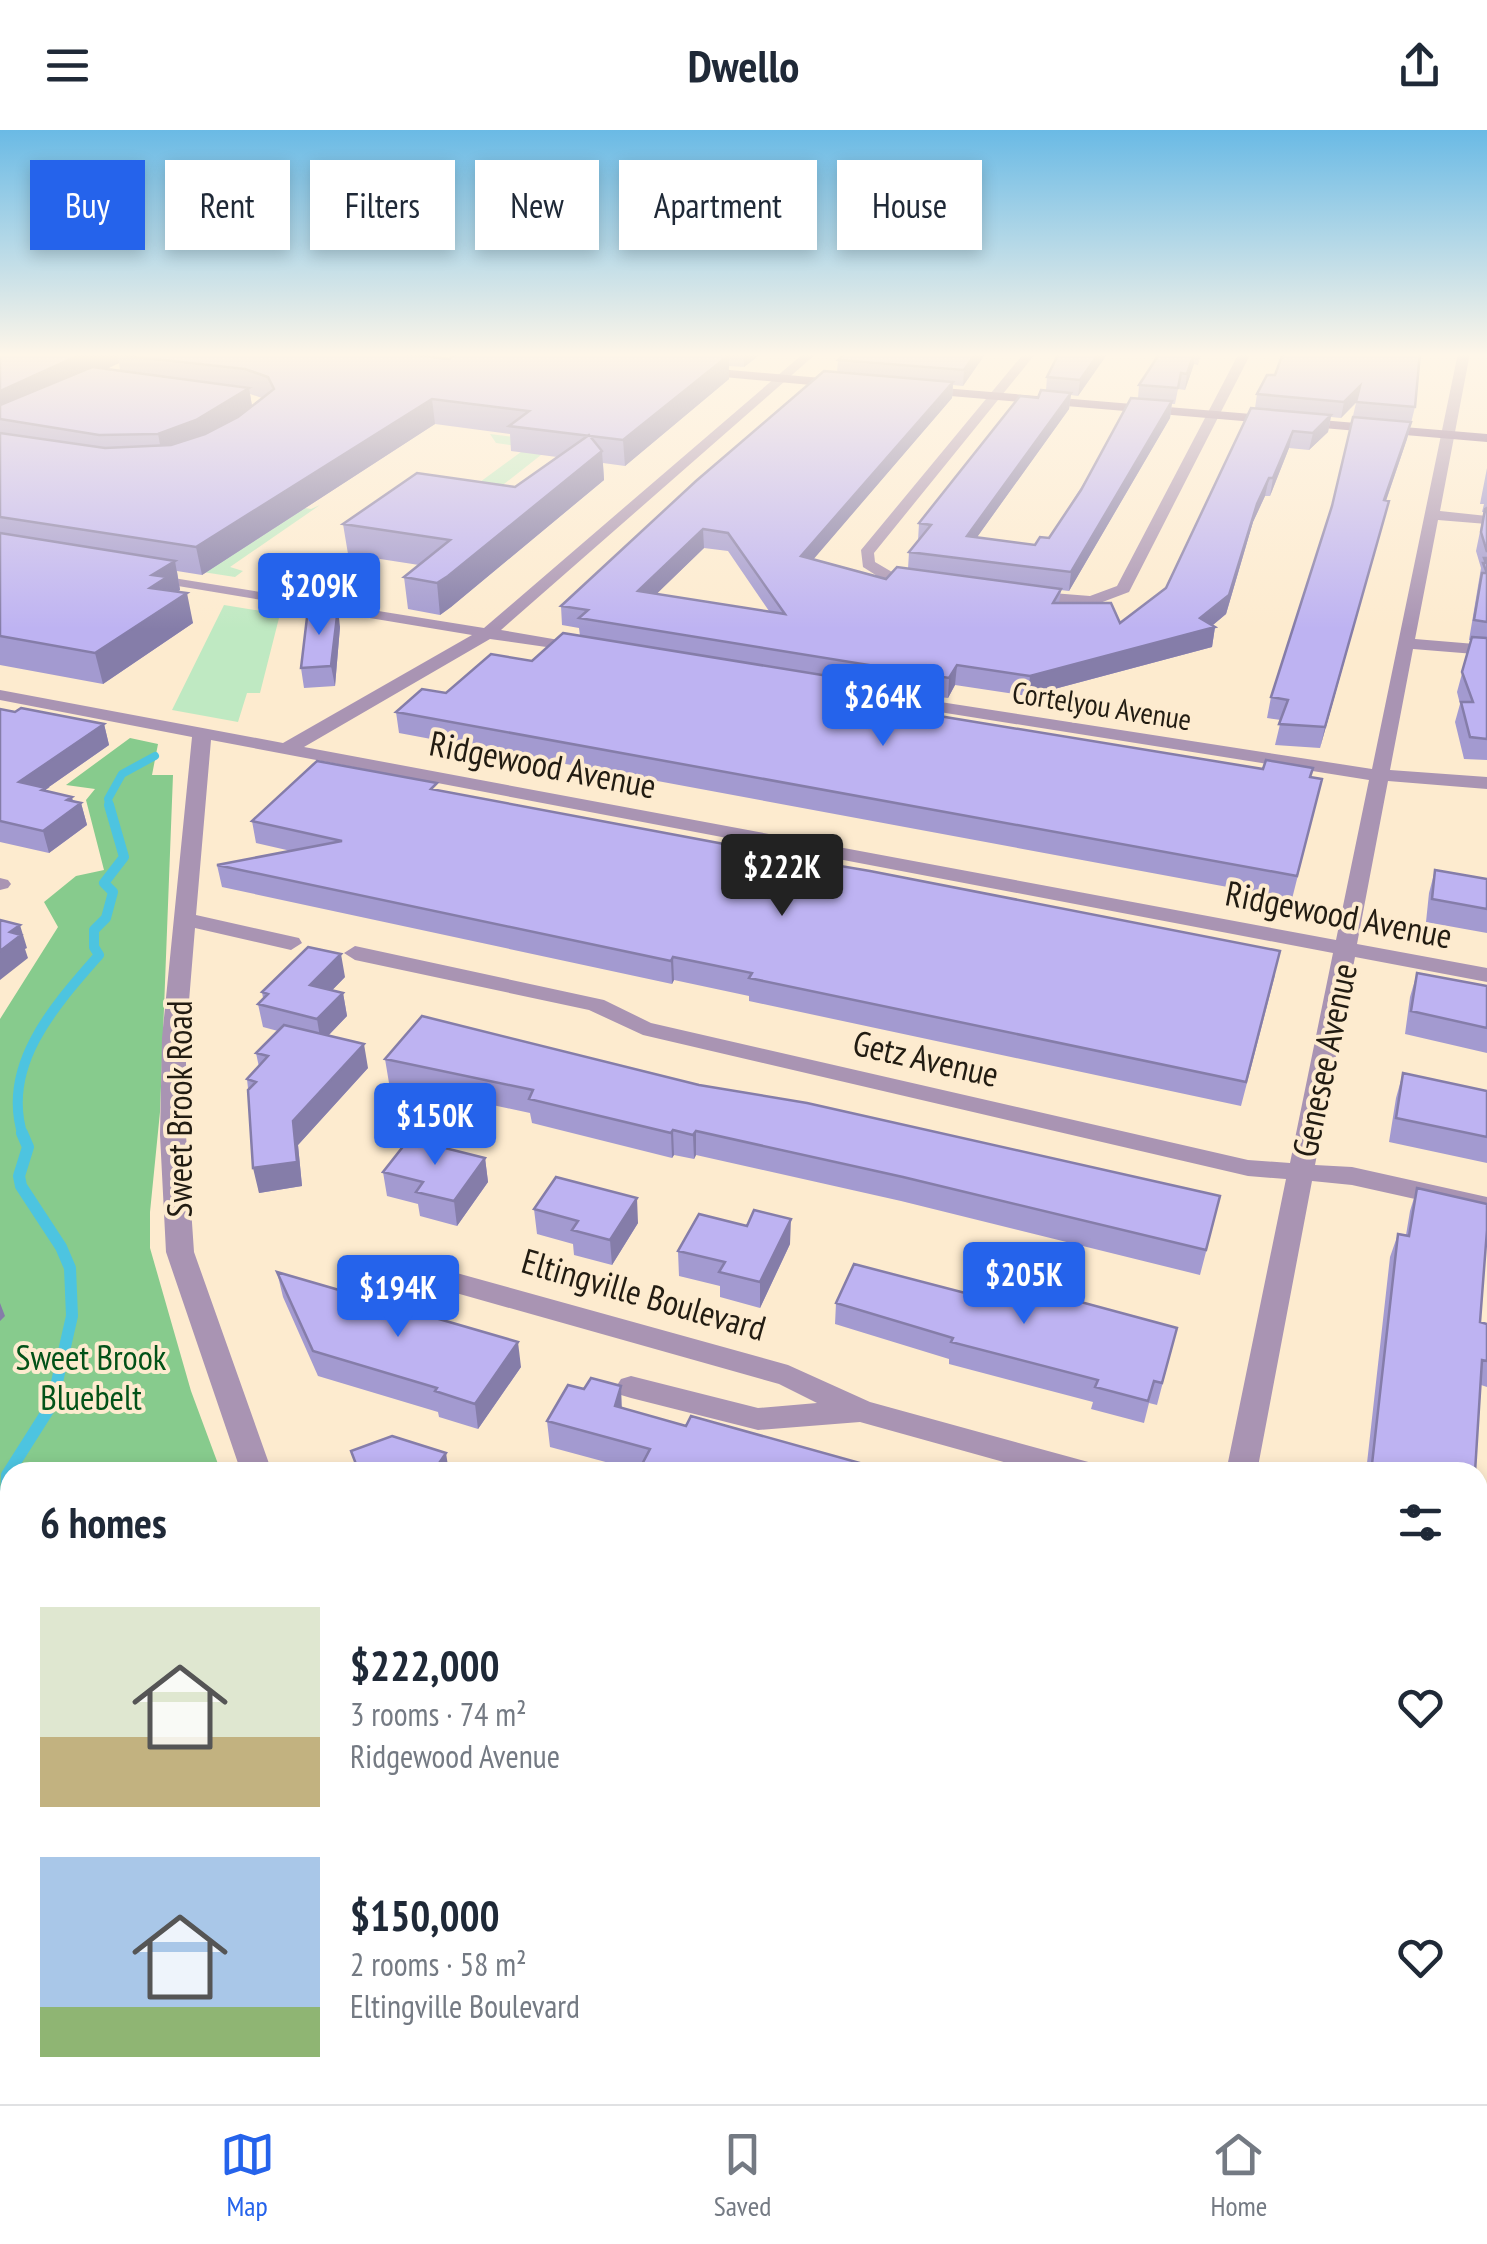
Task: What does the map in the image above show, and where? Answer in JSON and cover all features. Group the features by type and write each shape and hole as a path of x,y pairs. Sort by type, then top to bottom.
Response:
{"street":[{"path":"286,749 488,633 705,445"},
{"path":"942,584 888,576 868,564 866,553 954,445"},
{"path":"1018,595 1092,601 1123,589 1197,445"},
{"name":"Genesee Avenue","path":"1243,1462 1446,445"},
{"path":"1434,515 1487,520"},
{"path":"135,574 600,652"},
{"path":"1408,644 1487,650"},
{"name":"Ridgewood Avenue","path":"0,696 1487,974"},
{"name":"Cortelyou Avenue","path":"894,700 1326,770 1487,783"},
{"name":"Sweet Brook Road","path":"202,733 174,1038 173,1135 180,1252 253,1462"},
{"path":"185,919 291,943"},
{"name":"Getz Avenue","path":"355,953 596,1006 643,1028 1248,1168 1352,1176 1487,1206"},
{"name":"Eltingville Boulevard","path":"399,1267 788,1376 862,1410 1047,1462"},
{"name":"Eltingville Boulevard","path":"631,1387 758,1420 862,1410"}],"green space":[{"path":"511,445 536,445 546,451 485,499 465,493 525,449 539,449"},
{"path":"263,501 311,509 320,505 230,567 243,571 235,577 164,566"},
{"path":"224,605 280,614 260,693 247,693 238,722 172,710"},
{"name":"Sweet Brook Bluebelt","path":"130,738 158,744 152,775 173,775 160,1112 150,1248 191,1391 217,1462 0,1462 0,1019 58,927 44,902 76,876 104,870 86,800 95,789 66,785"}],"building":[{"path":"0,445 358,445 196,547 0,517"},
{"path":"575,445 597,445 602,451 437,583 404,577 450,540 343,524 417,473 515,487"},
{"path":"738,445 898,445 801,556 886,579 897,567 1061,589 1053,603 1111,603 1120,623 1166,588 1233,445 1287,445 1257,504 1229,595 1200,618 1215,627 1030,676 957,665 949,678 579,618 588,610 561,606","holes":["703,529 728,533 785,614 638,591"]},
{"path":"981,445 1033,445 967,536 1035,545 1040,537 1049,538 1105,445 1146,445 1071,572 909,552 931,525 919,523"},
{"path":"1346,445 1403,445 1384,500 1389,501 1325,727 1279,724 1288,700 1271,697 1332,506"},
{"path":"1487,508 1487,552 1481,532"},
{"path":"0,533 175,561 152,575 167,577 150,588 187,593 95,653 0,636"},
{"path":"1482,573 1487,573 1487,622 1474,620"},
{"path":"338,608 331,666 301,668 308,609"},
{"path":"563,633 939,694 927,714 1263,769 1266,760 1313,768 1310,777 1322,779 1297,876 396,712 422,689 446,693 491,654 532,661"},
{"path":"1472,637 1487,638 1487,739 1470,737 1461,702 1473,702 1462,672"},
{"path":"21,708 104,724 19,782 81,803 43,831 0,821 0,709 15,712"},
{"path":"317,761 437,783 431,789 756,850 754,854 870,871 1280,951 1246,1082 749,978 752,973 673,957 671,961 217,865 342,841 252,821"},
{"path":"1435,870 1487,879 1487,909 1432,899"},
{"path":"0,920 20,925 10,932 21,935 0,951"},
{"path":"308,947 341,954 310,985 343,993 317,1019 258,1004 268,994 262,992"},
{"path":"1417,973 1487,986 1487,1028 1411,1011"},
{"path":"422,1016 699,1085 807,1103 1220,1196 1206,1250 696,1131 693,1135 673,1130 671,1133 529,1099 533,1090 385,1059"},
{"path":"284,1025 364,1044 293,1121 297,1162 253,1168 248,1090 256,1082 247,1079 268,1056 256,1053"},
{"path":"1403,1073 1487,1091 1487,1137 1396,1118"},
{"path":"409,1139 485,1158 454,1201 416,1192 423,1182 383,1172"},
{"path":"556,1177 637,1198 610,1240 572,1230 578,1221 534,1209"},
{"path":"1417,1188 1487,1204 1480,1322 1487,1324 1487,1361 1482,1360 1476,1462 1372,1462 1398,1234 1409,1236"},
{"path":"754,1210 791,1219 760,1282 719,1272 725,1262 678,1251 699,1214 747,1226"},
{"path":"854,1264 969,1294 977,1274 1177,1328 1162,1383 1154,1381 1148,1401 1095,1387 1098,1380 951,1342 953,1338 836,1303"},
{"path":"277,1272 518,1342 475,1404 435,1391 437,1388 313,1351"},
{"path":"591,1378 621,1386 615,1406 686,1426 691,1416 856,1462 643,1462 650,1449 547,1421 568,1385 584,1389"},
{"path":"392,1436 446,1453 440,1462 355,1462 351,1451"}],"waterway":[{"path":"110,807 108,799 122,774 155,756"},
{"path":"23,1135 19,1085 26,1060 50,1015 99,955 94,947 94,930 106,918 113,892 104,883 124,857 109,805"},
{"path":"15,1462 52,1404 72,1316 70,1268 61,1247 21,1186 19,1176 28,1147 23,1135"}]}
